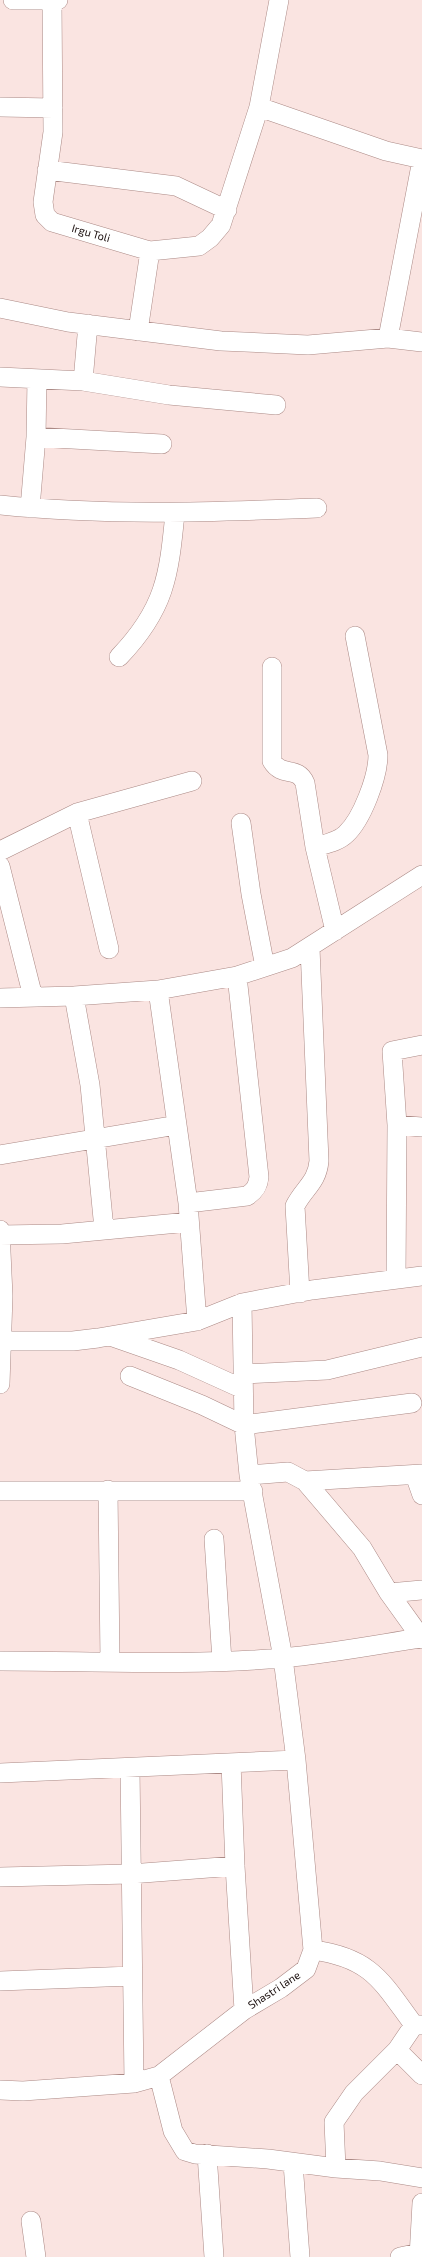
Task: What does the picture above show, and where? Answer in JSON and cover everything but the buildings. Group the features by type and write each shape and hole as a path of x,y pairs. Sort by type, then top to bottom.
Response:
{"street":[{"path":"13,0 55,0"},
{"name":"Irgu Toli","path":"55,0 53,132 43,202 45,215 52,222 150,250 199,246 221,226 260,107 279,0"},
{"path":"0,107 53,108"},
{"path":"260,107 386,151 422,160 388,338"},
{"path":"47,170 176,186 227,210"},
{"path":"138,331 150,250"},
{"path":"0,308 88,324 221,341 308,345 388,338 422,342"},
{"path":"83,381 88,324"},
{"path":"0,377 83,381 169,395 276,404"},
{"path":"30,508 36,437 37,379"},
{"path":"36,437 162,444"},
{"path":"0,505 30,508 175,513 317,508"},
{"path":"119,657 136,639 162,594 169,573 175,513"},
{"path":"315,847 339,840 347,834 364,805 375,780 378,766 378,756 355,636"},
{"path":"272,667 272,761 276,768 297,772 302,776 307,794 315,847 335,931"},
{"path":"0,851 77,813 192,781"},
{"path":"77,813 109,950"},
{"path":"241,823 251,894 265,967"},
{"path":"0,866 34,997"},
{"path":"0,998 74,996 158,990 237,976 292,958 310,948 422,875"},
{"path":"300,1293 295,1206 299,1198 314,1182 318,1171 319,1161 310,948"},
{"path":"188,1203 248,1196 254,1191 258,1184 259,1177 237,976"},
{"path":"158,990 188,1203 197,1321"},
{"path":"74,996 90,1085 97,1140 104,1229"},
{"path":"396,1279 397,1125 392,1051 422,1045"},
{"path":"0,1155 97,1140 177,1125"},
{"path":"397,1125 422,1127"},
{"path":"0,1384 2,1341 0,1233 62,1234 189,1222"},
{"path":"2,1341 73,1341 111,1336 197,1321 242,1303 300,1293 422,1276"},
{"name":"Shastri lane","path":"0,2090 23,2091 134,2083 159,2076 244,2010 281,1988 306,1969 313,1950 296,1760 283,1658 251,1483 244,1425 242,1303"},
{"path":"111,1336 243,1382 327,1370 422,1348"},
{"path":"130,1376 202,1405 244,1425 412,1403"},
{"path":"0,1491 108,1490 251,1483 288,1472 305,1481 362,1548 389,1593 421,1638 283,1658 164,1664 110,1661 0,1662"},
{"path":"305,1481 419,1474 422,1495"},
{"path":"108,1490 110,1661"},
{"path":"214,1539 222,1661"},
{"path":"389,1593 422,1590"},
{"path":"0,1774 296,1760"},
{"path":"231,1764 234,1866 244,2010"},
{"path":"130,1768 130,1874 134,2083"},
{"path":"0,1877 130,1874 234,1866"},
{"path":"313,1950 336,1954 358,1963 378,1976 418,2025 397,2050 354,2093 334,2122 336,2168"},
{"path":"0,1981 132,1976"},
{"path":"397,2050 422,2075"},
{"path":"159,2076 177,2139 185,2151 195,2154 380,2171 422,2178"},
{"path":"207,2154 214,2257"},
{"path":"293,2163 300,2257"},
{"path":"400,2257 419,2255 422,2203"},
{"path":"31,2221 36,2257"}]}
